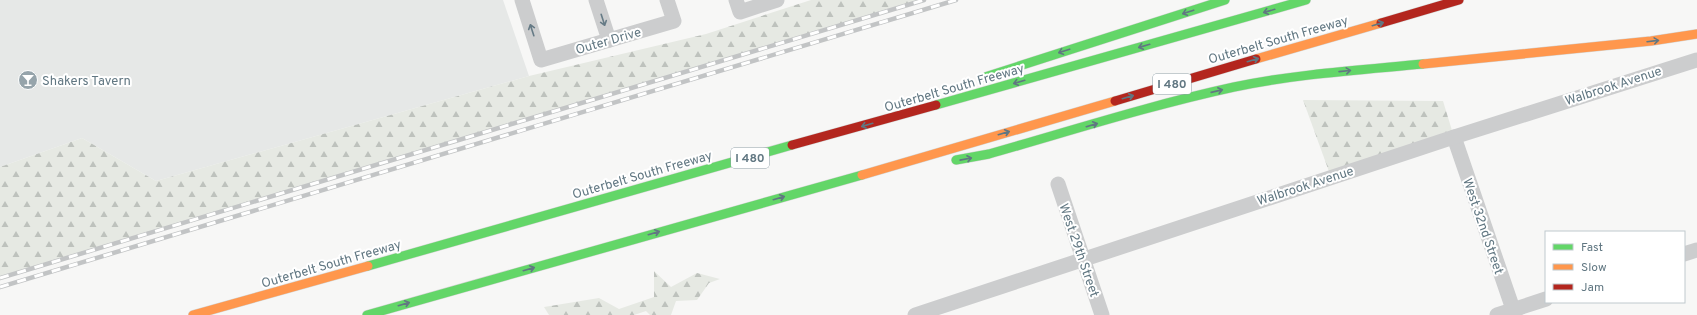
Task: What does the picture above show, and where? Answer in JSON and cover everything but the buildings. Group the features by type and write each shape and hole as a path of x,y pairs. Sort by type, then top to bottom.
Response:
{"highway":[{"path":"979,80 1225,0"},
{"name":"Outerbelt South Freeway","path":"193,315 883,121 1306,0"},
{"name":"Outerbelt South Freeway","path":"367,315 886,168 1459,0"},
{"path":"886,168 945,162 989,154 1196,96 1236,87 1328,73 1651,41 1697,34"},
{"path":"883,121 952,90"}],"street":[{"name":"Outer Drive","path":"522,0 542,60 674,21 667,0"},
{"path":"596,0 609,40"},
{"path":"738,6 776,0"},
{"name":"Walbrook Avenue","path":"915,315 1083,258 1454,137 1697,60"},
{"name":"West 32nd Street","path":"1454,137 1514,312"},
{"name":"West 29th Street","path":"1058,184 1102,315"},
{"path":"1685,254 1697,250"},
{"path":"1497,315 1514,312 1545,299"}],"shaded area":[{"path":"0,0 503,0 529,76 156,181 82,138 0,167"}],"green space":[{"path":"811,0 924,0 0,278 0,167 82,138 156,181 529,76 706,34"},
{"path":"1303,100 1443,101 1454,137 1331,177"},
{"path":"654,271 671,287 697,273 720,279 709,283 697,300 676,301 671,315 650,315 646,311 634,315 549,315 544,307 599,298 619,309 654,297"}],"railway":[{"path":"0,278 924,0"},
{"path":"0,287 956,0"}],"traffic: fast":[{"path":"985,77 1225,0"},
{"path":"936,105 1306,0"},
{"path":"956,160 989,154 1141,110 1234,87 1352,70 1423,64"},
{"path":"368,266 792,145"},
{"path":"367,315 862,175"}],"traffic: slow":[{"path":"1256,59 1381,23"},
{"path":"1423,64 1651,41 1697,34"},
{"path":"862,175 1115,101"},
{"path":"193,315 368,266"}],"traffic: jam":[{"path":"1381,23 1459,0"},
{"path":"1115,101 1256,59"},
{"path":"792,145 936,105"}],"place":[{"name":"Shakers Tavern","path":"28,80"}]}
